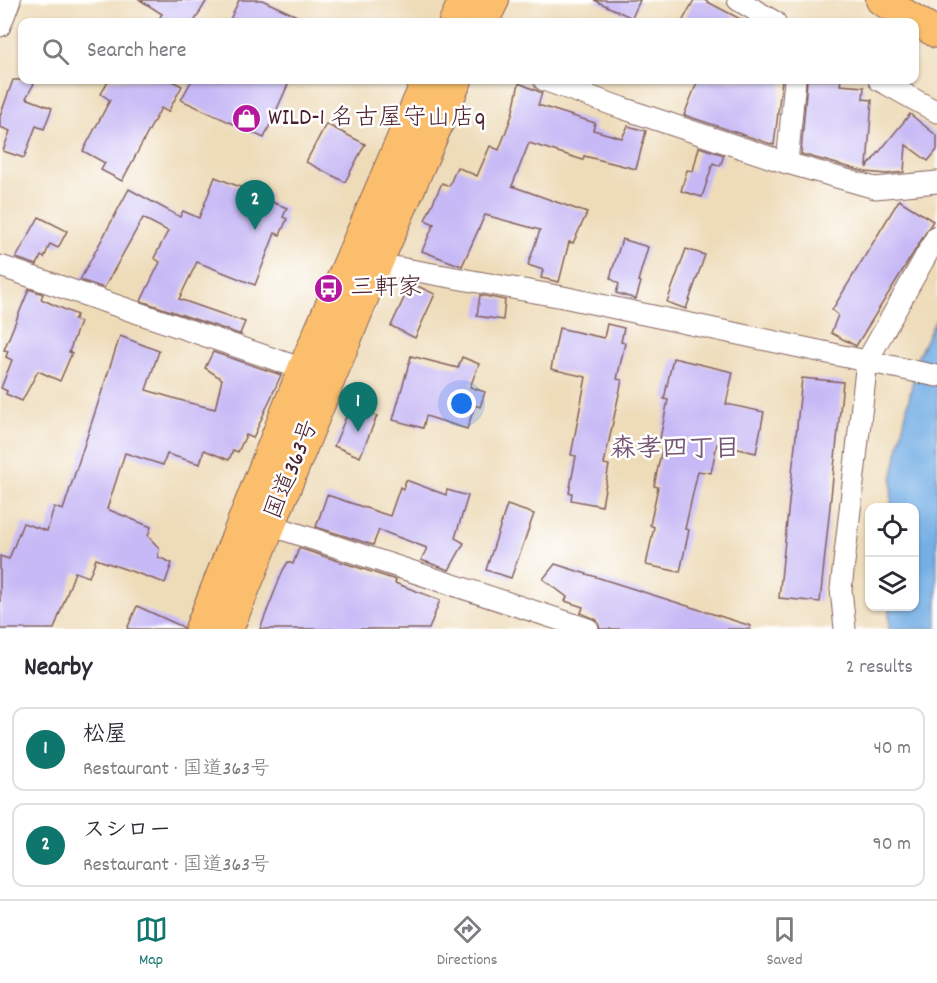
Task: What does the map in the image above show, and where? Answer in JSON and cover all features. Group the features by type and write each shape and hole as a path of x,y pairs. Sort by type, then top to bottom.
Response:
{"highway":[{"path":"456,18 464,0"},
{"path":"485,18 494,0"},
{"path":"881,0 912,18"},
{"path":"919,22 937,33"},
{"name":"国道363号","path":"200,629 303,369 425,84"},
{"name":"国道363号","path":"228,629 377,264 455,84"}],"street":[{"path":"0,26 10,0"},
{"path":"738,0 768,18"},
{"path":"555,84 788,163 875,188 937,182"},
{"path":"788,163 795,84"},
{"path":"886,84 937,112"},
{"path":"845,629 842,589 872,362 937,236"},
{"path":"377,264 563,297 937,376"},
{"path":"0,266 303,369"},
{"path":"270,525 588,629"}],"water":[{"path":"937,317 937,629 889,629 889,611 919,611 919,503 891,503 892,479 918,356"}],"building":[{"path":"140,0 207,0 196,18 160,18 162,14"},
{"path":"239,0 262,0 301,18 231,18"},
{"path":"594,0 640,0 632,18"},
{"path":"694,0 704,0 738,18 684,18"},
{"path":"13,80 18,80 18,84 34,84 26,98 52,108 44,129 36,126 24,158 3,151 10,131 0,127 0,116"},
{"path":"107,84 178,84 182,86 168,112 161,108 122,181 101,170 105,163 83,151 110,100 101,94"},
{"name":"WILD-1 名古屋守山店q","path":"190,84 288,84 264,138 181,100"},
{"path":"519,84 521,84 542,93 538,105 595,123 593,130 622,138 628,126 646,131 636,169 584,156 583,160 529,143 512,186 587,213 573,243 569,242 559,282 541,278 543,270 528,265 540,230 485,215 462,266 422,251 434,224 425,220 442,183 449,186 457,167 477,176 490,146 499,150 512,115"},
{"path":"696,84 782,84 774,145 684,115"},
{"path":"807,84 864,87 863,99 872,100 867,167 910,114 937,136 937,150 928,161 906,145 904,172 886,174 866,172 801,154"},
{"path":"326,124 365,144 345,182 306,162"},
{"path":"699,147 724,155 720,166 713,163 702,197 681,191 687,170 693,171"},
{"path":"215,177 245,189 246,185 270,194 267,200 287,208 283,217 287,219 280,235 275,233 255,285 197,262 179,299 245,322 240,334 242,335 141,301 160,262 154,258 168,231 143,218 104,288 80,280 129,189 180,217 183,211 199,218"},
{"path":"899,200 933,221 856,346 831,333 838,315 832,310"},
{"path":"39,217 67,231 58,248 50,244 44,258 41,256 37,265 16,258"},
{"path":"622,239 648,247 638,281 641,282 636,299 616,293 619,284 610,278"},
{"path":"686,249 705,255 686,309 667,302"},
{"path":"411,283 435,294 415,338 391,326"},
{"path":"29,289 43,294 41,299 77,315 74,320 80,322 69,352 72,353 60,381 38,371 22,401 6,394 7,391 1,388 12,360 6,357 8,351 4,350"},
{"path":"480,295 505,300 503,320 477,316"},
{"path":"607,324 624,328 621,342 625,343 617,379 622,380 604,464 609,465 602,506 571,500 572,493 569,493 576,456 571,455 586,377 551,369 559,328 604,338"},
{"path":"120,336 159,351 146,390 190,403 215,409 222,379 205,368 213,352 281,375 253,438 246,435 238,452 233,450 229,460 204,450 200,464 167,454 163,465 125,453 107,509 151,527 148,536 159,548 158,557 172,563 165,583 96,559 89,577 75,572 54,629 0,629 0,556 9,559 23,523 47,531 54,507 63,510"},
{"path":"411,356 458,368 462,357 479,364 470,387 485,392 480,407 475,405 467,429 426,416 423,428 393,420"},
{"path":"673,358 733,372 726,404 764,412 756,453 717,444 711,473 698,471 685,529 689,530 680,572 646,565 654,527 650,525 658,487 654,486 664,439 660,438 668,400 664,399"},
{"path":"802,378 843,382 820,602 779,598"},
{"path":"351,405 377,416 360,457 334,446"},
{"path":"406,480 446,495 447,490 468,496 455,538 464,543 449,570 421,560 427,548 379,530 373,545 316,527 327,495 390,516 400,487 403,489"},
{"path":"507,505 534,514 511,578 486,570"},
{"path":"299,548 396,580 395,583 440,600 429,629 260,629 283,570 288,562 293,564"},
{"path":"555,564 751,626 750,629 600,629 597,620 581,613 583,607 565,601 567,597 543,579"},
{"path":"137,606 183,627 183,629 127,629"}],"place":[{"name":"WILD-1 名古屋守山店q","path":"247,119"},
{"name":"スシロー","path":"255,230"},
{"name":"三軒家","path":"329,289"},
{"name":"松屋","path":"358,432"}],"district":[{"name":"森孝四丁目","path":"675,450"}]}
